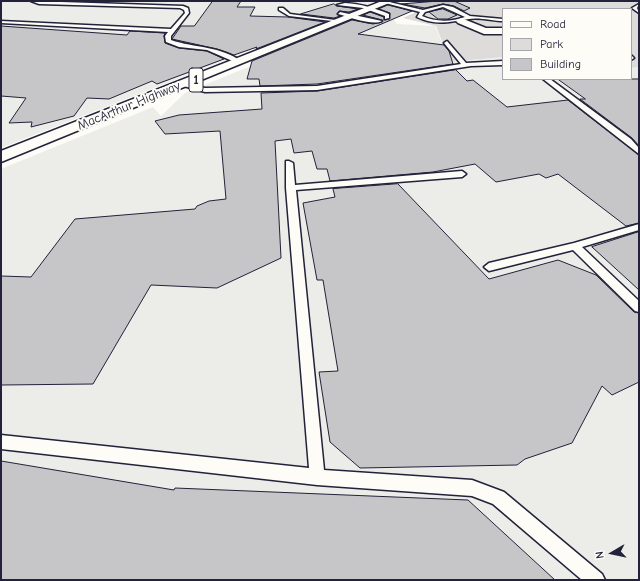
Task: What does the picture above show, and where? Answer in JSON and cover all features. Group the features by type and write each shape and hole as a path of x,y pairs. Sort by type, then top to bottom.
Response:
{"main road":[{"name":"MacArthur Highway","path":"1,157 239,62 342,16 388,2"},
{"path":"465,19 484,31 492,40 502,39"},
{"path":"484,31 502,31"}],"lane":[{"path":"33,1 39,3 173,6 186,9 187,13 168,36 168,41 172,44 208,49 239,62"},
{"path":"388,2 423,11 443,6 451,8 465,19"},
{"path":"339,5 346,4 372,8 387,15 387,18"},
{"path":"639,5 634,8 639,12"},
{"path":"281,9 289,15 342,16 380,21"},
{"path":"423,11 419,16 438,21 465,19 502,20"},
{"path":"1,22 173,31"},
{"path":"447,43 465,65"},
{"path":"183,85 205,90 317,88 465,65 502,63"},
{"path":"547,80 628,141 639,152"},
{"path":"628,141 639,140"},
{"path":"288,163 317,477"},
{"path":"290,188 462,174"},
{"path":"489,267 575,246 639,227"},
{"path":"575,246 639,308"},
{"path":"1,442 317,477 472,488 498,498 596,580"}],"shaded area":[{"path":"1,1 376,1 1,148"},
{"path":"387,10 397,24 435,26 450,62 502,57 502,80 632,80 632,68 639,67 639,580 1,580 1,169 153,107 161,116 185,93"}],"green space":[{"path":"439,1 639,1 639,67 632,68 632,8 502,8 502,57 450,62 436,26 403,18 416,12 394,6 403,3"}],"building":[{"path":"213,1 241,1 237,7 255,7 250,16 288,17 325,22 256,49 257,47 234,55 217,49 172,39 181,26 194,26"},
{"path":"454,1 470,8 464,11 454,6 443,4 425,8 402,4"},
{"path":"334,4 337,6 358,9 349,12 339,11 337,14 340,16 334,18 301,14"},
{"path":"388,5 412,11 358,34 444,45 449,51 453,64 317,84 260,86 259,79 247,79 252,61 352,20 373,24 382,22 382,20 363,15 370,12 384,17 384,20 389,19 390,13 379,9"},
{"path":"443,9 457,15 448,19 438,19 429,12"},
{"path":"1,26 127,35 130,31 165,33 165,43 179,48 207,51 224,59 157,84 152,81 109,99 87,98 74,116 31,127 32,122 9,123 26,98 1,96"},
{"path":"456,70 467,81 473,80 507,107 568,100 639,155 639,223 626,226 558,174 546,178 539,174 496,182 475,164 433,172 330,181 327,169 317,169 312,151 294,153 291,139 275,141 281,258 217,288 151,285 93,384 1,385 1,276 31,277 75,219 195,209 197,206 209,201 226,199 220,131 165,134 155,121 179,115 262,109 261,93 317,91"},
{"path":"639,79 639,146 632,138 580,99 585,99 559,80"},
{"path":"398,184 489,279 558,260 596,275 634,312 639,313 639,382 612,395 602,386 572,443 525,459 517,465 360,468 330,442 319,372 338,371 323,280 317,280 303,203 335,197 333,189"},
{"path":"639,232 639,290 592,247"},
{"path":"1,461 174,490 175,488 468,500 555,580 1,580"}]}
